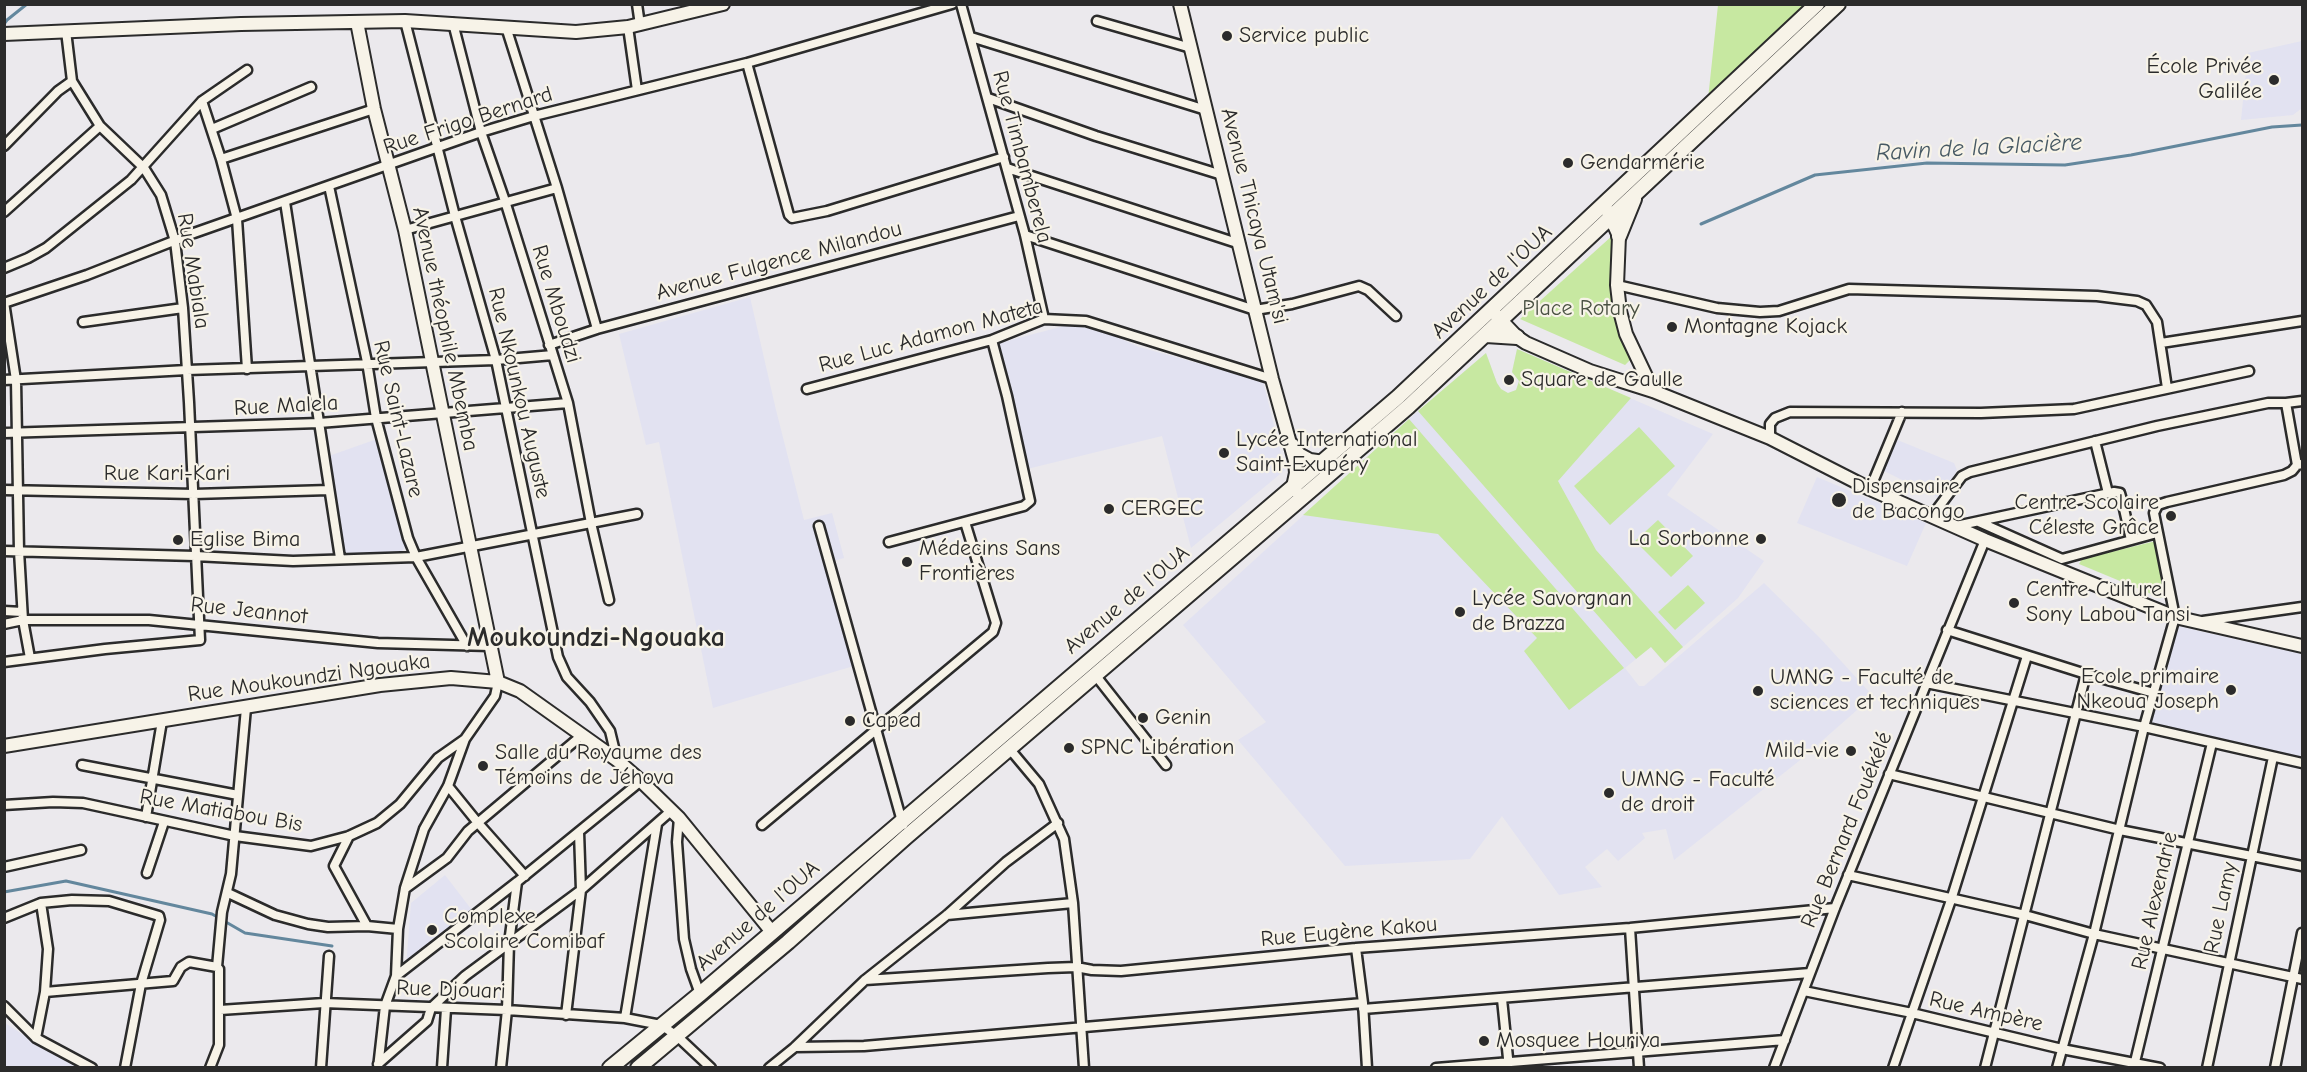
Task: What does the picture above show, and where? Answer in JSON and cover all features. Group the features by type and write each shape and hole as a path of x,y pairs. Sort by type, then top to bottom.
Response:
{"main road":[{"name":"Avenue de l'OUA","path":"610,1068 700,994 1293,487 1328,467 1486,336 1608,211 1817,4"},
{"name":"Avenue de l'OUA","path":"638,1068 1302,499 1328,467 1492,310 1608,211 1639,191 1838,4"},
{"path":"1619,236 1639,191"},
{"path":"1486,336 1517,338"}],"street":[{"path":"637,4 634,26 637,90"},
{"path":"5,34 241,24 405,21 453,22 576,32 634,26 723,4"},
{"name":"Rue Frigo Bernard","path":"5,302 87,275 175,241 481,132 534,116 747,63 952,4"},
{"name":"Rue Timbamberela","path":"962,4 1025,235 1044,320"},
{"name":"Avenue Thicaya Utam'si","path":"1180,4 1272,379 1295,461 1296,473 1293,487"},
{"name":"Rue Nkounkou Auguste","path":"405,21 455,216 496,360 562,669 590,702 610,731 618,760"},
{"path":"1097,21 1191,48"},
{"name":"Avenue théophile Mbemba","path":"357,22 374,109 405,230 430,361 498,682"},
{"name":"Rue Mboudzi","path":"453,22 481,132 506,201 568,403 591,523 609,600"},
{"path":"507,27 597,329"},
{"name":"Rue Mabiala","path":"66,31 72,81 100,126 144,168 161,195 175,241 183,308 194,494 195,556 201,624"},
{"path":"971,37 1206,110"},
{"path":"747,63 788,212 792,218 826,212 1004,156"},
{"path":"4,268 46,248 132,180 202,100 247,70"},
{"path":"4,146 58,91 72,81"},
{"path":"212,129 311,87"},
{"path":"988,98 1096,136 1222,175"},
{"path":"202,100 237,219 247,369"},
{"path":"221,159 374,109"},
{"path":"4,212 100,126"},
{"path":"1007,168 1240,244"},
{"name":"Rue Saint-Lazare","path":"329,186 367,363 376,418 408,538 416,557 467,646"},
{"path":"405,230 556,188"},
{"path":"285,202 340,558"},
{"path":"1608,211 1619,236 1617,285 1620,311 1626,334 1653,391"},
{"name":"Avenue Fulgence Milandou","path":"549,345 597,329 1019,216"},
{"path":"1025,235 1255,310 1292,304 1359,286 1368,290 1396,315"},
{"path":"1617,285 1717,308 1760,312 1779,311 1849,289 2097,296 2137,301 2146,305 2157,322 2167,388"},
{"path":"5,302 16,380 19,551 23,616 30,658"},
{"path":"83,322 183,308"},
{"path":"1492,310 1517,338 1590,371 1653,391 1770,438 1870,489 1985,540 2175,616 2302,646"},
{"name":"Rue Luc Adamon Mateta","path":"807,389 992,340 1044,320 1086,321 1272,379"},
{"path":"2161,343 2302,321"},
{"path":"889,542 1024,506 1030,501 992,340"},
{"path":"4,380 187,370 496,360 553,355"},
{"path":"1770,438 1770,424 1775,418 1791,412 1981,413 2074,410 2249,371"},
{"path":"1932,516 1962,476 1970,472 2095,441 2268,403 2286,404 2302,400"},
{"name":"Rue Malela","path":"4,433 190,429 319,423 568,403"},
{"path":"2057,1068 2094,934 2144,727 2175,616 2154,513 2158,506 2284,475 2300,465 2286,404"},
{"path":"1870,489 1902,412"},
{"name":"Avenue Thicaya Utam'si","path":"1288,437 1299,454 1328,467"},
{"path":"2095,441 2108,493"},
{"path":"1293,487 1302,499"},
{"name":"Rue Kari-Kari","path":"4,490 194,494 329,490"},
{"path":"1956,527 2108,493 2120,493 2131,540"},
{"path":"4,551 293,561 416,557 637,514"},
{"path":"762,825 995,629 996,623 965,522"},
{"path":"1979,522 2062,559 2157,533"},
{"path":"819,526 906,837"},
{"name":"Rue Bernard Fouékélé","path":"1774,1068 1848,875 1985,540"},
{"path":"2200,622 2302,607"},
{"path":"4,611 23,616"},
{"name":"Rue Jeannot","path":"4,624 23,616 110,618 201,624 378,643 490,646"},
{"path":"4,662 105,649 197,642 200,640 201,624"},
{"path":"1947,630 2154,693"},
{"path":"1893,1068 1952,900 2027,656"},
{"path":"1985,1068 2086,674"},
{"path":"1096,676 1166,765"},
{"name":"Rue Moukoundzi Ngouaka","path":"4,746 425,679 451,678 498,682 520,691 618,760 676,814 772,932"},
{"path":"377,1066 385,1006 396,976 398,929 405,888 424,829 448,786 465,739 492,701 498,690 498,682"},
{"path":"1926,682 2144,727 2302,763"},
{"path":"210,1068 219,1045 220,1010 217,967 220,929 228,893 235,836 246,708"},
{"path":"146,817 162,721"},
{"path":"405,888 447,858 468,831 581,736"},
{"path":"998,737 1039,784 1058,823 1066,853 1073,903 1084,1068"},
{"name":"Rue Matiabou Bis","path":"4,805 83,803 235,836 311,846 350,836 377,823 392,812 438,758 465,739"},
{"name":"Rue Alexendrie","path":"2134,1065 2212,743"},
{"name":"Rue Lamy","path":"2207,1068 2273,757"},
{"path":"82,765 238,795"},
{"path":"1889,774 2187,845 2302,866"},
{"path":"396,976 525,876 641,781"},
{"path":"448,786 525,876"},
{"path":"377,1066 427,1021 431,1008 465,976 581,890 657,824 676,814 684,939 700,994"},
{"path":"147,873 165,822"},
{"path":"770,1068 866,980 947,915 1006,862 1058,823"},
{"path":"625,1018 657,824"},
{"path":"566,1015 581,890 579,832"},
{"path":"350,836 334,866 367,926"},
{"path":"4,867 81,850"},
{"path":"1848,875 2025,915 2094,934 2302,979"},
{"path":"501,1068 517,882"},
{"path":"228,893 275,915 308,924 328,927 367,926 398,929"},
{"path":"4,918 41,903 72,900 95,900 121,904 158,916 160,920 141,984 125,1068"},
{"path":"36,1038 45,992 48,949 41,903"},
{"path":"947,915 1073,903"},
{"name":"Rue Eugène Kakou","path":"866,980 1076,967 1092,970 1132,970 1356,948 1630,928 1835,908"},
{"path":"1630,928 1639,1068"},
{"path":"2275,1068 2302,933"},
{"path":"1356,948 1367,1068"},
{"path":"321,1068 329,956"},
{"path":"45,992 172,981 181,967 189,962 217,967"},
{"path":"795,1047 864,1046 1081,1026 1363,1006 1502,999 1810,973"},
{"name":"Rue Ampère","path":"1804,991 1912,1013 2134,1065 2160,1068"},
{"path":"1502,999 1509,1064"},
{"name":"Rue Djouari","path":"220,1010 324,1002 625,1018 661,1025 677,1036 711,1068"},
{"path":"4,1006 36,1038 92,1068"},
{"path":"442,1068 446,1009"},
{"path":"1436,1068 1509,1064 1637,1050 1785,1040"}],"shaded area":[{"name":"École Privée Galilée","path":"2302,41 2302,108 2293,115 2241,120 2248,53"},
{"path":"750,297 804,520 832,513 844,558 830,562 857,665 713,708 659,442 646,445 619,334"},
{"path":"1075,323 1086,323 1139,347 1263,381 1285,470 1191,548 1162,436 1027,469 996,344"},
{"name":"Lycée Savorgnan de Brazza","path":"1517,349 1713,434 1667,495 1764,561 1738,598 1665,663 1651,647 1625,668 1639,686 1644,686 1764,583 1820,638 1873,696 1799,761 1674,860 1666,829 1642,833 1645,838 1618,861 1607,849 1585,867 1602,887 1559,895 1502,816 1470,859 1345,866 1238,740 1266,722 1183,625 1409,419 1486,353 1501,389 1508,393 1516,390 1519,381 1512,372"},
{"path":"377,439 405,547 402,551 343,555 326,457"},
{"path":"1895,439 1954,463 1957,470 1941,499 1882,470"},
{"name":"Dispensaire de Bacongo","path":"1817,477 1926,523 1907,566 1797,523"},
{"name":"Ecole primaire Nkeoua Joseph","path":"2177,626 2302,654 2302,758 2151,726"},
{"name":"Complexe Scolaire Comibaf","path":"445,875 475,914 406,967 411,903"},
{"path":"5,1023 33,1041 80,1067 5,1067"}],"green space":[{"path":"1718,5 1806,5 1708,99"},
{"name":"Place Rotary","path":"1613,235 1612,290 1621,338 1631,359 1625,365 1520,319"},
{"path":"1517,349 1631,398 1558,481 1596,550 1683,647 1665,663 1651,647 1636,659 1418,411 1486,353 1501,389 1508,393 1516,390 1519,381 1512,372"},
{"path":"1409,419 1624,668 1569,710 1524,651 1537,638 1438,534 1303,515"},
{"path":"1639,427 1675,466 1610,525 1574,486"},
{"path":"1658,520 1693,556 1671,577 1635,541"},
{"path":"2156,541 2164,593 2161,598 2079,564 2082,559"},
{"path":"1688,585 1705,603 1675,630 1658,612"}],"waterway":[{"path":"4,24 27,4"},
{"name":"Ravin de la Glacière","path":"1701,224 1815,175 1927,163 2065,165 2131,155 2272,127 2302,125"},
{"path":"4,892 66,881 212,914 245,933 332,946"}],"place":[{"name":"Service public","path":"1227,36"},
{"name":"École Privée Galilée","path":"2274,80"},
{"name":"Gendarmérie","path":"1568,163"},
{"name":"Montagne Kojack","path":"1672,327"},
{"name":"Square de Gaulle","path":"1509,380"},
{"name":"Lycée International Saint-Exupéry","path":"1224,453"},
{"name":"Dispensaire de Bacongo","path":"1839,500"},
{"name":"CERGEC","path":"1109,509"},
{"name":"Centre Scolaire Céleste Grâce","path":"2171,516"},
{"name":"La Sorbonne","path":"1761,539"},
{"name":"Eglise Bima","path":"178,540"},
{"name":"Médecins Sans Frontières","path":"907,562"},
{"name":"Centre Culturel Sony Labou Tansi","path":"2014,603"},
{"name":"Lycée Savorgnan de Brazza","path":"1460,612"},
{"name":"Ecole primaire Nkeoua Joseph","path":"2231,690"},
{"name":"UMNG - Faculté de sciences et techniques","path":"1758,691"},
{"name":"Genin","path":"1143,718"},
{"name":"Caped","path":"850,721"},
{"name":"SPNC Libération","path":"1069,748"},
{"name":"Mild-vie","path":"1851,751"},
{"name":"Salle du Royaume des Témoins de Jéhova","path":"483,766"},
{"name":"UMNG - Faculté de droit","path":"1609,793"},
{"name":"Complexe Scolaire Comibaf","path":"432,930"},
{"name":"Mosquee Houriya","path":"1484,1041"}],"district":[{"name":"Moukoundzi-Ngouaka","path":"596,638"}]}
